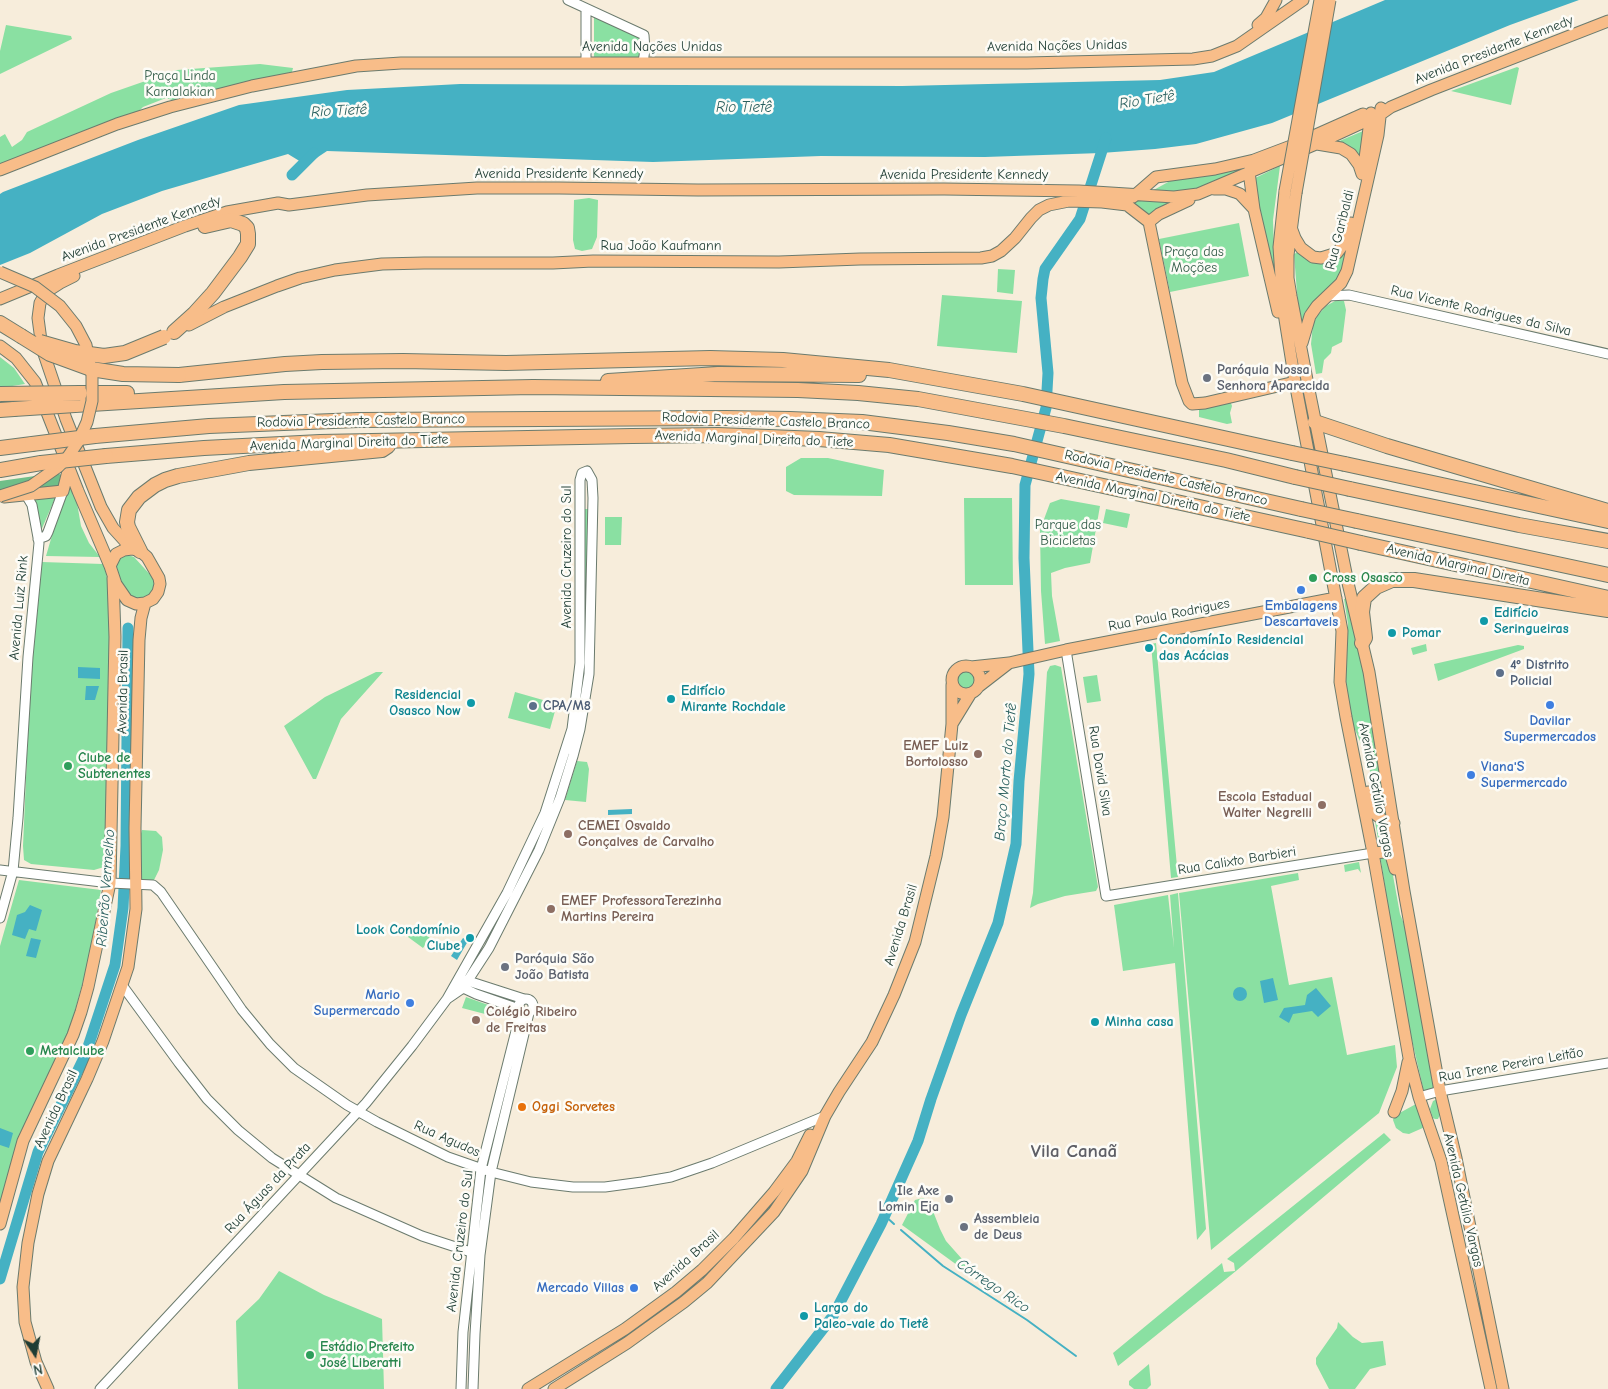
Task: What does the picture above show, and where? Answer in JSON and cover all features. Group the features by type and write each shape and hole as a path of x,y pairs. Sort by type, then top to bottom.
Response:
{"highway":[{"path":"169,335 194,314 213,293 248,244 247,228 238,222 231,220 204,226"},
{"path":"0,323 50,354 91,370 123,374 180,375 322,362 506,362 710,358 784,360 889,370 1064,402 1608,521"},
{"path":"20,336 75,352 104,356 125,352 189,325"},
{"path":"533,387 718,374 875,375 889,370"},
{"name":"Rodovia Presidente Castelo Branco","path":"78,399 215,392 222,396 284,392 533,387 798,390 858,393 918,399 1064,426 1226,460 1350,489 1519,524 1608,540"},
{"path":"0,394 78,399"},
{"path":"6,411 78,399"},
{"name":"Rodovia Presidente Castelo Branco","path":"0,448 95,436 209,426 318,421 726,418 862,422 948,433 1056,452 1301,509 1608,575"},
{"path":"1315,422 1387,446 1608,511"},
{"name":"Avenida Marginal Direita do Tiete","path":"0,470 41,463 106,456 204,448 311,443 632,436 787,437 889,445 1012,466 1309,531"},
{"path":"136,550 127,522 129,510 139,497 165,480 185,474 249,463 382,450 395,442"},
{"name":"Avenida Marginal Direita","path":"1309,531 1608,598"},
{"path":"1362,643 1365,638 1362,612 1364,598 1372,590 1392,580 1414,580 1608,610"}],"main road":[{"path":"1237,46 1266,18 1276,0"},
{"path":"1285,0 1290,4 1300,2"},
{"path":"1290,192 1320,0"},
{"path":"1290,192 1330,0"},
{"name":"Avenida Nações Unidas","path":"0,170 117,124 170,107 252,86 356,66 401,63 1026,62 1193,59 1212,56 1237,46 1300,2"},
{"name":"Avenida Presidente Kennedy","path":"1122,204 1156,177 1215,169 1254,160 1495,64 1607,22"},
{"name":"Avenida Presidente Kennedy","path":"0,299 184,226 227,212 278,203 289,205 367,195 477,188 698,190 944,189 1078,191 1174,197 1198,194 1316,144 1379,111"},
{"name":"Rua Garibaldi","path":"1291,226 1299,246 1313,257 1321,258 1337,252 1348,236 1379,111"},
{"name":"Rua Garibaldi","path":"1300,348 1310,316 1345,278 1378,135 1379,111"},
{"path":"1316,144 1341,148 1351,154 1359,165 1362,176"},
{"path":"1254,160 1249,172 1254,209 1277,308 1288,334"},
{"path":"1212,189 1226,189 1236,192 1254,209"},
{"name":"Avenida Getúlio Vargas","path":"1290,192 1291,226 1288,278 1300,348 1369,672 1404,892 1440,1090 1456,1158 1503,1389"},
{"name":"Avenida Getúlio Vargas","path":"1290,192 1279,246 1283,307 1295,382 1342,631 1340,682 1373,853 1409,1058 1419,1097 1441,1161 1491,1389"},
{"path":"1150,222 1159,214 1198,194"},
{"name":"Rua João Kaufmann","path":"189,325 224,307 277,286 300,278 335,270 382,264 424,263 553,263 594,261 779,262 981,258 992,256 1008,246 1039,210 1049,205 1069,201 1122,204"},
{"path":"1122,204 1134,208 1150,222 1182,383 1188,401 1192,404 1205,403 1295,382"},
{"name":"Avenida Brasil","path":"0,346 16,358 35,382 121,593 127,600 136,604 145,603 156,596 160,584 159,578 147,557 136,550 106,518 86,473 51,377 38,328 38,310 46,292 60,283 204,226 229,218 279,209 289,205"},
{"path":"0,272 35,287 52,298 68,316 86,345 92,375 92,401 87,422 72,452 58,467 31,486 0,497"},
{"path":"0,497 63,491 69,467"},
{"path":"110,566 116,554 124,550 136,550"},
{"name":"Avenida Brasil","path":"0,1224 22,1141 73,1036 81,1012 110,883 115,637 114,578"},
{"name":"Rua Paula Rodrigues","path":"971,667 1012,662 1336,598"},
{"name":"Avenida Brasil","path":"48,1389 29,1340 24,1315 23,1287 31,1226 48,1161 87,1079 128,967 136,909 135,828 139,640 141,618 145,603"},
{"name":"Rua Paula Rodrigues","path":"975,690 1012,662"},
{"path":"971,667 980,678 975,690 962,694 952,685 952,676 958,668 971,667"},
{"name":"Avenida Brasil","path":"554,1389 639,1334 707,1283 774,1212 802,1171 825,1116 872,1042 894,995 915,942 941,831 952,724 952,685"},
{"name":"Avenida Brasil","path":"952,724 975,690"},
{"path":"1351,736 1357,746 1374,813 1384,821 1394,823"},
{"path":"1373,853 1385,852 1391,855 1399,885 1404,892"},
{"path":"1394,1112 1402,1091 1409,1058"},
{"path":"1431,1129 1445,1114"},
{"name":"Avenida Brasil","path":"528,1389 625,1329 676,1292 702,1270 734,1238 774,1192 797,1161 813,1129 825,1116"},
{"path":"803,1126 808,1130 809,1136"}],"street":[{"path":"568,0 644,35 645,50 643,62"},
{"path":"586,9 586,62"},
{"path":"1345,278 1349,296"},
{"name":"Rua Vicente Rodrigues da Silva","path":"1327,296 1349,296 1608,354"},
{"name":"Avenida Cruzeiro do Sul","path":"587,471 592,480 593,498 588,685 578,738 550,814 568,744 577,697 581,628 580,480 582,473 587,471"},
{"name":"Avenida Luiz Rink","path":"38,539 46,536 63,491"},
{"name":"Avenida Luiz Rink","path":"0,918 13,871 28,657 39,543 33,511 26,495"},
{"name":"Rua David Silva","path":"1066,650 1106,896"},
{"path":"461,982 489,948 539,850 550,814"},
{"name":"Rua Calixto Barbieri","path":"1106,896 1373,853"},
{"path":"0,870 110,883 136,884"},
{"name":"Rua Agudos","path":"136,884 152,884 161,892 242,1010 270,1044 294,1068 359,1111 448,1156 481,1169 550,1185 591,1188 620,1186 671,1177 825,1116"},
{"path":"461,982 528,999 533,1003 533,1009 523,1011 461,982"},
{"name":"Rua Águas da Prata","path":"100,1389 359,1111 461,982"},
{"path":"122,985 207,1099 238,1130 272,1158 336,1198 376,1217 422,1236 480,1255"},
{"path":"523,1011 519,1004 524,999"},
{"name":"Avenida Cruzeiro do Sul","path":"461,1389 463,1332 481,1169 523,1011"},
{"name":"Avenida Cruzeiro do Sul","path":"473,1389 480,1255 492,1172 523,1011"},
{"name":"Rua Irene Pereira Leitão","path":"1419,1097 1440,1090 1608,1063"}],"green space":[{"path":"594,13 644,35 643,62 594,62"},
{"path":"6,25 71,36 72,39 0,74 0,51"},
{"name":"Praça Linda Kamalakian","path":"260,64 293,68 292,72 175,101 166,98 143,107 136,114 0,166 0,137 5,134 12,147 22,140 27,132 111,93 177,70"},
{"path":"1517,67 1519,68 1511,105 1451,91"},
{"path":"1363,131 1360,157 1337,142"},
{"path":"1280,166 1273,220 1275,279 1253,179"},
{"path":"1244,167 1243,172 1176,194 1150,192 1170,181"},
{"path":"589,198 598,200 597,237 592,249 582,251 575,249 573,240 574,200"},
{"path":"1137,200 1172,202 1149,217 1132,203"},
{"name":"Praça das Moções","path":"1239,223 1249,276 1170,292 1159,239"},
{"path":"1347,247 1346,261 1334,284 1304,313 1304,322 1301,322 1294,254 1298,252 1311,262 1325,262 1335,260 1342,255"},
{"path":"998,269 1015,270 1013,294 997,292"},
{"path":"942,295 1022,301 1017,353 937,346"},
{"path":"1335,301 1344,301 1346,310 1342,342 1332,347 1331,353 1324,360 1322,373 1316,374 1311,344 1313,324 1326,306"},
{"path":"0,357 14,368 25,384 0,388"},
{"path":"1230,400 1232,423 1227,424 1199,417 1199,410 1202,405"},
{"path":"801,458 828,458 884,470 882,496 794,495 786,491 786,467"},
{"path":"56,473 62,475 60,486 0,495 0,481"},
{"path":"71,489 76,497 81,526 89,543 100,557 46,556 65,491"},
{"path":"56,496 40,533 32,500"},
{"path":"964,498 1012,498 1013,585 965,585"},
{"name":"Parque das Bicicletas","path":"1061,499 1100,506 1090,563 1051,573 1052,596 1060,641 1045,644 1041,591 1040,530 1050,503"},
{"path":"585,509 588,509 587,618 584,618"},
{"path":"1106,509 1130,514 1127,528 1103,523"},
{"path":"605,517 622,517 621,545 605,545"},
{"path":"122,556 134,557 155,580 154,595 135,601 122,587 116,564"},
{"name":"Clube de Subtenentes","path":"42,562 105,565 111,612 108,852 104,867 94,870 31,864 24,860 30,686"},
{"path":"1348,598 1369,690 1388,812 1382,816 1377,811 1368,760 1353,725 1344,670 1348,624 1344,599"},
{"path":"1156,643 1178,877 1171,878 1151,644"},
{"path":"1426,644 1427,651 1413,655 1411,648"},
{"path":"1518,645 1524,646 1524,649 1438,681 1434,664"},
{"path":"1050,666 1061,667 1098,887 1096,891 1065,896 1030,908 1033,893 1047,672"},
{"path":"966,671 973,674 976,681 973,688 966,691 959,688 956,681 959,674"},
{"path":"376,672 383,672 341,719 316,779 313,779 284,726 325,697"},
{"path":"1097,675 1101,701 1087,703 1083,677"},
{"path":"515,692 557,704 550,729 508,718"},
{"path":"577,761 587,762 589,769 586,802 565,800"},
{"path":"1375,822 1382,826 1389,826 1393,848 1387,844 1379,844"},
{"path":"142,830 156,831 162,837 163,850 159,870 154,880 142,881 139,876 140,837"},
{"path":"1380,855 1386,856 1392,870 1400,914 1406,929 1435,1088 1424,1092 1411,1036"},
{"path":"1359,862 1361,873 1358,869 1345,872 1344,865"},
{"path":"1298,873 1299,880 1271,886 1289,985 1332,977 1347,1055 1395,1045 1397,1067 1379,1113 1211,1250 1179,893"},
{"name":"Metalclube","path":"19,880 101,890 90,955 69,1033 23,1128 14,1152 0,1205 0,946"},
{"path":"1178,893 1206,1229 1197,1240 1175,963 1123,971 1114,905 1168,895 1174,948 1170,895"},
{"path":"416,927 430,938 423,948 408,937"},
{"path":"466,997 508,1012 506,1017 487,1010 485,1014 462,1008"},
{"path":"1437,1099 1441,1112 1438,1119 1435,1119 1430,1109 1433,1101"},
{"path":"1416,1104 1425,1127 1409,1134 1403,1133 1396,1128 1393,1120 1394,1116"},
{"path":"1384,1133 1391,1140 1236,1271 1118,1366 1113,1353 1222,1263 1224,1272 1235,1271 1234,1263 1227,1259"},
{"path":"923,1198 929,1201 946,1241 970,1268 968,1273 902,1225 915,1200"},
{"name":"Estádio Prefeito José Liberatti","path":"279,1271 324,1295 382,1319 384,1389 238,1389 236,1321 259,1299"},
{"path":"1338,1322 1362,1343 1383,1341 1386,1365 1370,1369 1355,1389 1329,1389 1316,1364 1316,1358 1337,1328"},
{"path":"1149,1364 1151,1385 1147,1389 1134,1389 1129,1385 1129,1381"}],"water":[{"name":"Rio Tietê","path":"1385,0 1579,0 1510,25 1272,123 1196,144 1101,153 985,157 821,156 653,162 327,151 306,165 288,154 162,191 102,214 30,253 0,265 0,194 138,140 239,105 347,90 460,84 902,86 1160,80 1214,72"},
{"path":"78,667 100,668 100,679 78,678"},
{"path":"86,686 99,686 95,700 85,700"},
{"path":"632,809 632,814 608,815 608,810"},
{"path":"30,905 42,910 36,931 29,929 25,939 12,935 17,915 25,912"},
{"path":"31,938 41,940 36,958 26,956"},
{"path":"463,938 468,941 457,960 451,956"},
{"path":"1273,978 1278,1000 1264,1003 1260,981"},
{"path":"1237,987 1243,987 1247,994 1243,1001 1237,1001 1233,997 1233,991"},
{"path":"1316,988 1331,1006 1318,1017 1312,1011 1293,1014 1289,1023 1279,1017 1284,1008 1305,1005 1307,995"},
{"path":"0,1128 13,1133 9,1148 0,1145"}],"waterway":[{"name":"Braço Morto do Tietê","path":"776,1389 833,1316 881,1224 918,1141 961,1015 998,923 1016,844 1019,781 1029,674 1024,558 1025,485 1046,408 1048,373 1041,298 1043,279 1045,269 1080,219 1106,138"},
{"name":"Ribeirão Vermelho","path":"292,175 314,153"},
{"name":"Ribeirão Vermelho","path":"0,1279 38,1152 85,1056 115,965 123,908 126,846 128,628"},
{"name":"Córrego Rico","path":"884,1215 894,1224"},
{"name":"Córrego Rico","path":"901,1230 943,1266 1027,1320 1076,1356"}],"place":[{"name":"Paróquia Nossa Senhora Aparecida","path":"1207,378"},
{"name":"Cross Osasco","path":"1313,578"},
{"name":"Embalagens Descartaveis","path":"1301,590"},
{"name":"Edifício Seringueiras","path":"1484,621"},
{"name":"Pomar","path":"1392,633"},
{"name":"CondomínIo Residencial das Acácias","path":"1149,648"},
{"name":"4º Distrito Policial","path":"1500,673"},
{"name":"Edifício Mirante Rochdale","path":"671,699"},
{"name":"Residencial Osasco Now","path":"471,703"},
{"name":"Davilar Supermercados","path":"1550,705"},
{"name":"CPA/M8","path":"533,706"},
{"name":"EMEF Luiz Bortolosso","path":"978,754"},
{"name":"Clube de Subtenentes","path":"68,766"},
{"name":"Viana'S Supermercado","path":"1471,775"},
{"name":"Escola Estadual Walter Negrelli","path":"1322,805"},
{"name":"CEMEI Osvaldo Gonçalves de Carvalho","path":"568,834"},
{"name":"EMEF ProfessoraTerezinha Martins Pereira","path":"551,909"},
{"name":"Look Condomínio Clube","path":"470,938"},
{"name":"Paróquia São João Batista","path":"505,967"},
{"name":"Mario Supermercado","path":"410,1003"},
{"name":"Colégio Ribeiro de Freitas","path":"476,1020"},
{"name":"Minha casa","path":"1095,1022"},
{"name":"Metalclube","path":"30,1051"},
{"name":"Oggi Sorvetes","path":"522,1107"},
{"name":"Ile Axe Lomin Eja","path":"949,1199"},
{"name":"Assembleia de Deus","path":"964,1227"},
{"name":"Mercado Villas","path":"634,1288"},
{"name":"Largo do Paleo-vale do Tietê","path":"804,1316"},
{"name":"Estádio Prefeito José Liberatti","path":"310,1355"}],"district":[{"name":"Vila Canaã","path":"1074,1152"}]}
